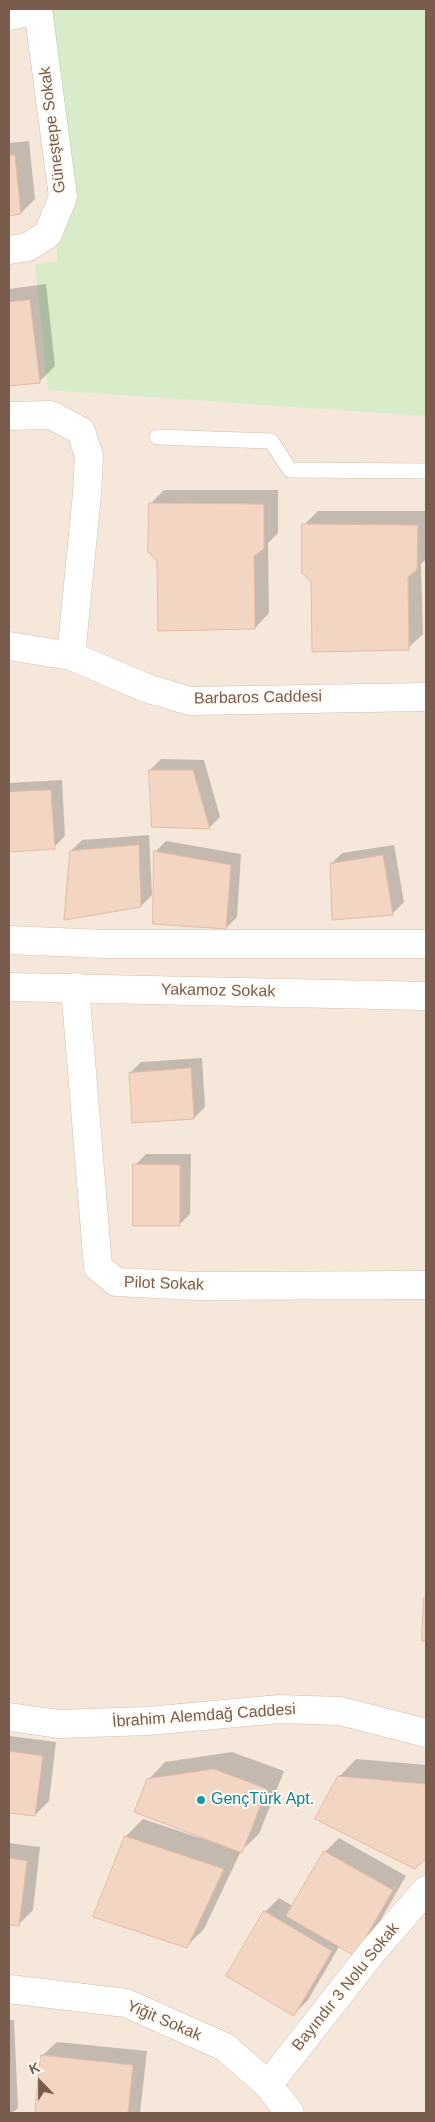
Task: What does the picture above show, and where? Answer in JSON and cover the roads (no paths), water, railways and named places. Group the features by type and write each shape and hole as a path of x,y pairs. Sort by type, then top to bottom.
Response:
{"street":[{"path":"9,16 38,9"},
{"name":"Güneştepe Sokak","path":"9,250 28,247 48,234 63,196 38,9"},
{"path":"9,416 51,415 81,431 88,456 87,494 71,656"},
{"name":"Barbaros Caddesi","path":"9,646 71,656 149,689 190,701 426,697"},
{"path":"9,940 105,944 426,944"},
{"name":"Yakamoz Sokak","path":"9,987 426,996"},
{"name":"Pilot Sokak","path":"75,987 98,1267 116,1282 197,1286 426,1284"},
{"name":"İbrahim Alemdağ Caddesi","path":"9,1717 60,1724 148,1721 280,1709 340,1711 426,1734"},
{"name":"Bayındır 3 Nolu Sokak","path":"268,2085 373,1951 422,1902"},
{"name":"Yiğit Sokak","path":"9,1989 126,2003 225,2047 268,2085 290,2113"}],"lane":[{"path":"157,437 271,442 290,470 426,471"}],"place":[{"name":"GençTürk Apt.","path":"201,1800"}]}
